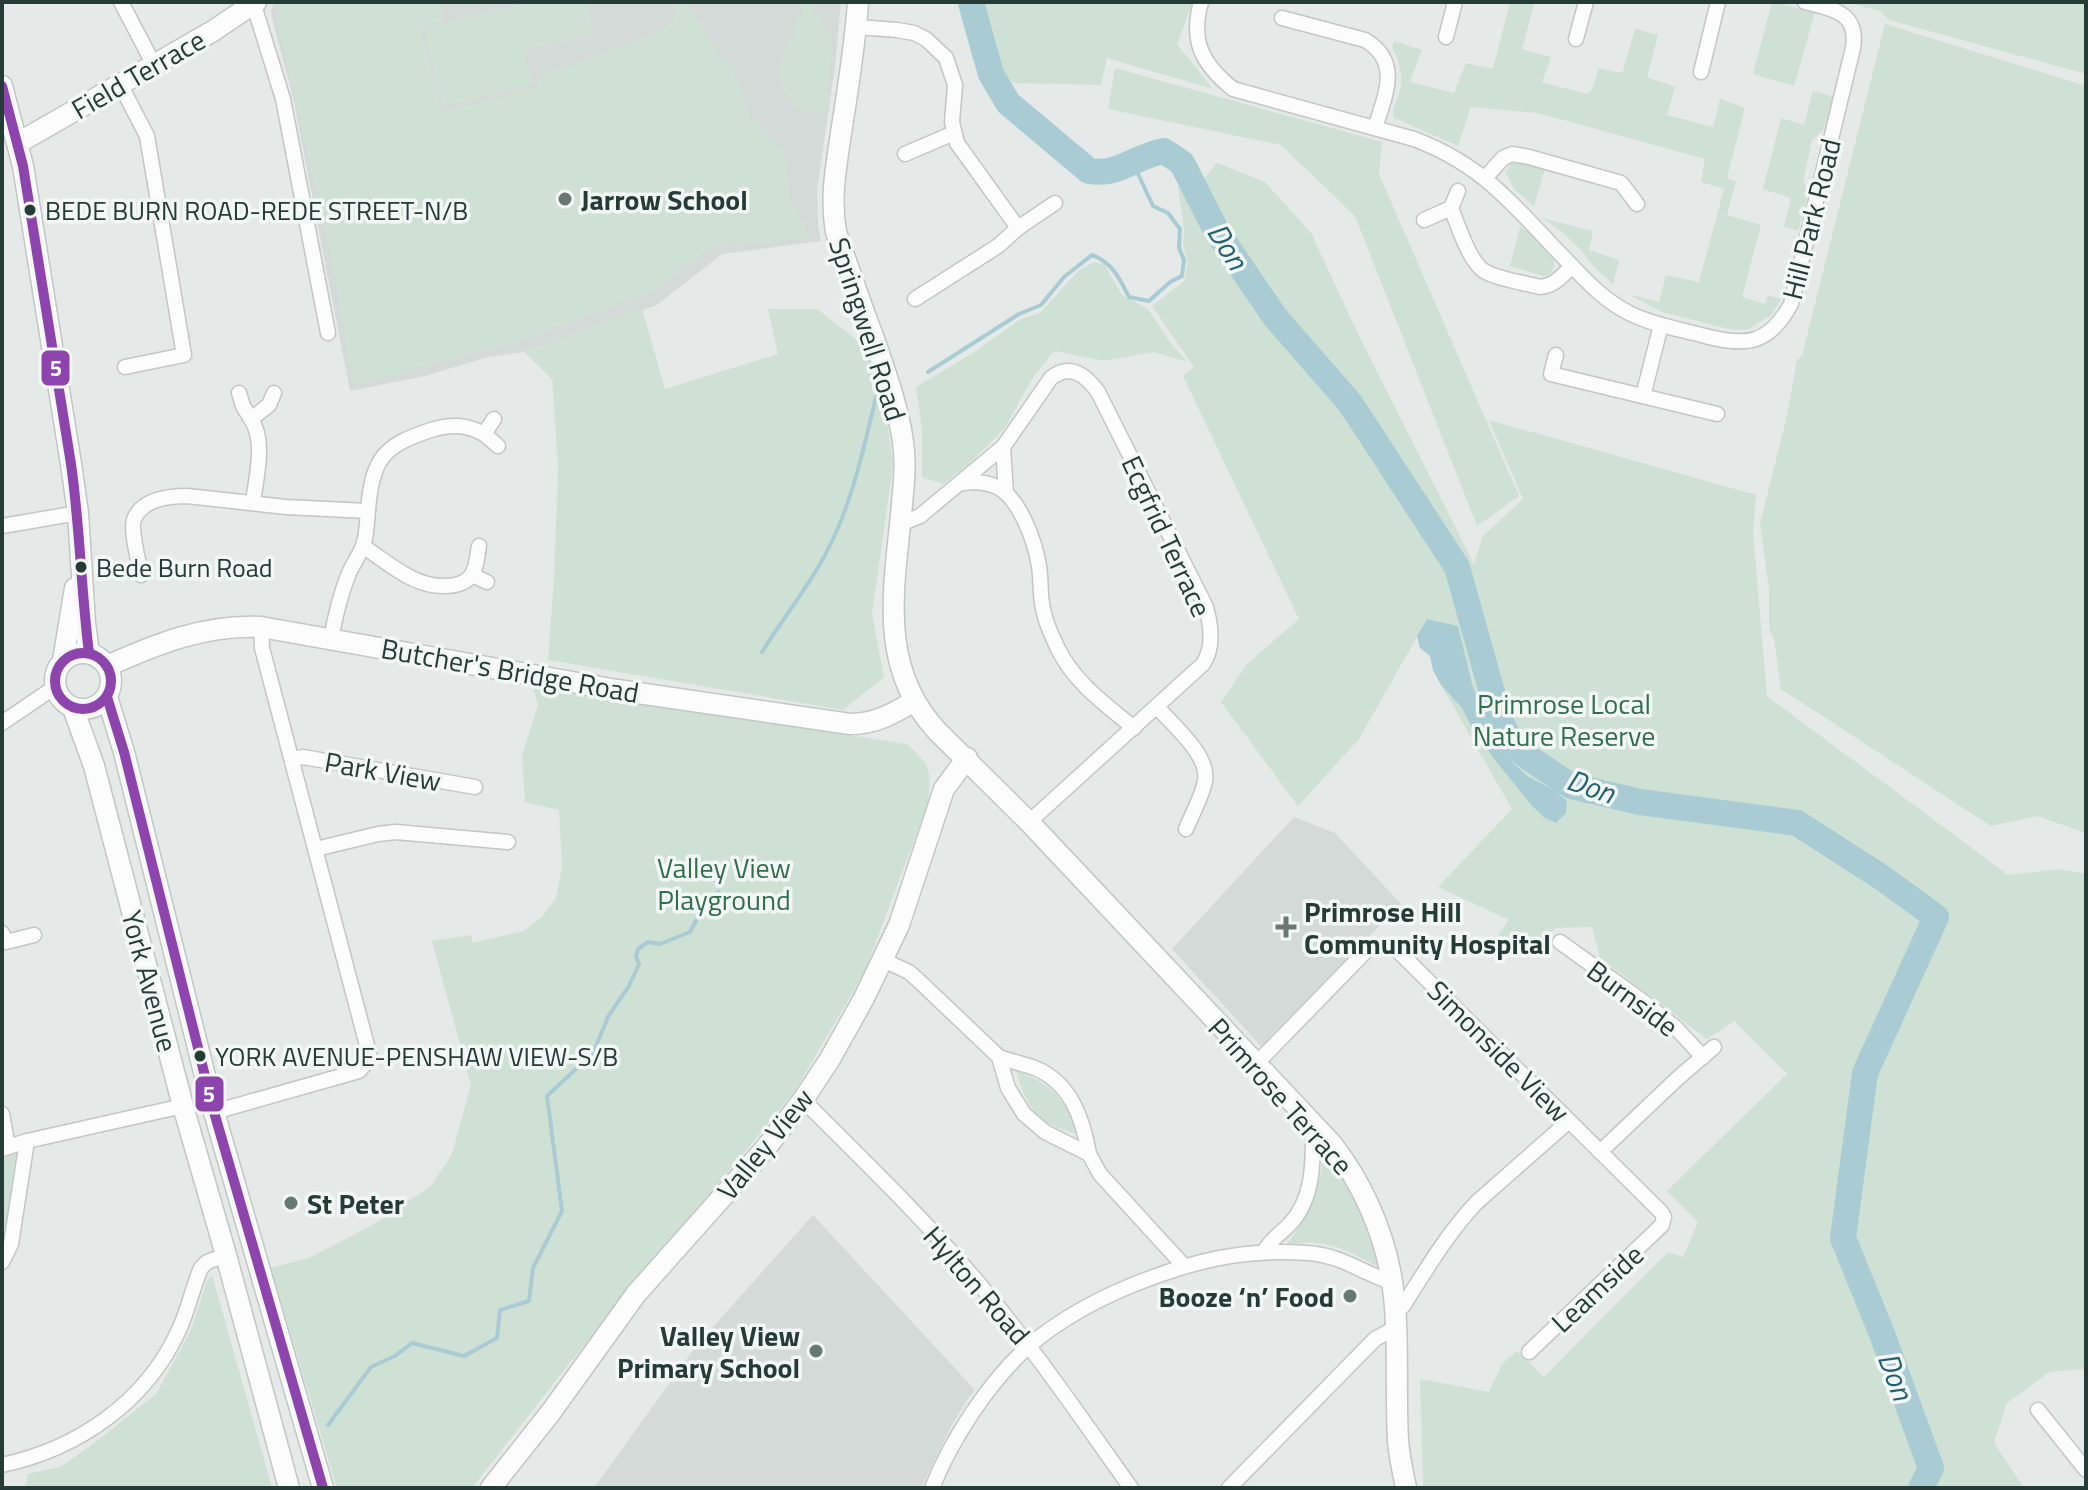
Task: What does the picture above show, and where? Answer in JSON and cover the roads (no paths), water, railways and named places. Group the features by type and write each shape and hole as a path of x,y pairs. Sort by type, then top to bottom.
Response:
{"street":[{"path":"121,2 154,65"},
{"name":"Springwell Road","path":"858,2 832,209 836,232 899,415 904,457 894,572 894,633 898,659 914,701 925,718 967,758"},
{"name":"Hill Park Road","path":"1201,2 1197,19 1200,50 1218,78 1233,89 1441,149 1485,178 1614,305 1631,315 1661,325 1737,343 1764,336 1776,327 1791,304 1855,38 1854,30 1842,14 1805,2"},
{"path":"1446,37 1455,2"},
{"path":"1576,39 1586,2"},
{"path":"1701,72 1718,2"},
{"path":"254,3 283,99 328,333"},
{"name":"Field Terrace","path":"10,145 213,31 254,3"},
{"path":"1282,18 1365,40 1375,46 1388,69 1388,82 1375,128"},
{"path":"857,27 914,33 926,39 946,58 955,85 954,133 963,154 1018,228"},
{"path":"120,84 147,136 184,355 125,367"},
{"path":"2,86 10,145 78,513 89,653"},
{"path":"905,154 954,133"},
{"path":"1485,178 1503,158 1512,154 1621,183 1637,204"},
{"path":"1424,220 1451,208 1458,191"},
{"path":"915,299 998,246 1055,203"},
{"path":"1451,208 1472,256 1486,273 1540,287 1555,283 1572,266"},
{"path":"1643,396 1661,325"},
{"path":"1556,355 1551,374 1717,414"},
{"name":"Ecgfrid Terrace","path":"1003,447 1057,373 1078,373 1091,383 1209,616 1207,659 1198,669 1134,728 1026,819"},
{"path":"239,393 257,432 259,446 253,503"},
{"path":"251,419 269,405 274,393"},
{"path":"484,434 494,419"},
{"path":"331,639 349,573 363,546 374,473 379,460 407,439 440,427 457,425 472,427 498,446"},
{"path":"900,524 920,516 1003,447"},
{"path":"1003,447 1006,493"},
{"path":"961,483 981,481 999,488 1011,498 1030,534 1039,567 1041,602 1046,622 1060,653 1087,690 1134,728"},
{"path":"141,575 133,526 135,516 147,505 171,496 368,511"},
{"path":"2,526 78,513"},
{"path":"363,546 405,575 429,585 453,586 472,575 479,546"},
{"path":"63,661 80,653 99,657 111,674 112,684 107,697 100,704 82,710 64,703 55,687 55,677 63,661 80,548"},
{"path":"472,575 487,582"},
{"path":"2,1114 5,1148 183,1106 214,1112 359,1071 366,1063 368,1043 262,648 261,627"},
{"name":"Butcher's Bridge Road","path":"107,666 186,635 222,628 261,627 609,689 850,724 866,724 881,719 914,701"},
{"path":"2,723 55,687"},
{"name":"York Avenue","path":"107,697 124,752 214,1112 323,1488"},
{"path":"1157,707 1203,760 1206,771 1205,783 1186,829"},
{"name":"York Avenue","path":"73,708 94,766 183,1106 289,1488"},
{"name":"Park View","path":"292,759 303,757 475,787"},
{"name":"Primrose Terrace","path":"967,758 1313,1124 1347,1164 1372,1214 1392,1282 1398,1443 1406,1488"},
{"name":"Valley View","path":"491,1488 551,1412 636,1294 765,1149 830,1059 899,925 944,789 967,758"},
{"path":"316,849 396,832 508,842"},
{"path":"2,933 6,942 34,935"},
{"name":"Burnside","path":"1560,942 1708,1052 1600,1152"},
{"name":"Simonside View","path":"1256,1064 1365,952 1372,947 1394,947 1661,1212 1664,1223"},
{"path":"883,960 909,972 999,1057 1037,1069 1057,1082 1079,1111 1089,1154 1100,1174 1184,1266"},
{"path":"999,1057 1008,1088 1024,1114 1045,1132 1089,1154"},
{"name":"Hylton Road","path":"803,1100 969,1272 1029,1346 1131,1488"},
{"path":"1229,1488 1395,1319 1451,1232 1470,1209 1569,1121"},
{"path":"1264,1252 1295,1217 1307,1196 1313,1158 1313,1124"},
{"path":"2,1262 14,1230 27,1141"},
{"name":"Leamside","path":"1529,1352 1664,1223"},
{"path":"2,1465 59,1448 90,1432 116,1411 158,1367 180,1327 201,1268 207,1262 254,1248"},
{"path":"932,1488 951,1448 997,1380 1029,1346 1085,1306 1184,1266 1221,1257 1264,1252 1335,1257 1383,1281 1392,1282"},
{"path":"2038,1410 2086,1470"}],"water":[{"path":"1427,619 1458,626 1472,684 1496,746 1527,776 1554,790 1567,801 1566,813 1556,823 1532,806 1472,728 1462,708 1441,685 1430,656 1420,648 1417,636"}],"waterway":[{"name":"Don","path":"971,2 991,74 1008,103 1089,171 1110,171 1164,151 1182,163 1217,232 1275,317 1350,403 1457,567 1500,721 1513,745 1571,786 1640,802 1797,823 1936,917 1865,1073 1843,1238 1931,1468 1921,1488"},
{"path":"928,372 1019,314 1041,305 1064,277 1092,255 1110,267 1129,297 1149,301 1170,282 1182,276 1184,260 1179,248 1180,229 1168,213 1153,206 1133,163"},
{"path":"762,652 810,581 842,519 876,397"},
{"path":"328,1425 371,1367 395,1356 412,1343 464,1356 497,1338 500,1310 529,1301 533,1268 562,1211 547,1096 593,1053 609,1015 629,986 639,964 636,957 638,949 648,942 660,944 690,932 707,900 719,892"}],"place":[{"name":"Jarrow School","path":"565,199"},
{"name":"BEDE BURN ROAD-REDE STREET-N/B","path":"30,210"},
{"name":"Bede Burn Road","path":"81,567"},
{"name":"Primrose Hill Community Hospital","path":"1286,927"},
{"name":"YORK AVENUE-PENSHAW VIEW-S/B","path":"200,1056"},
{"name":"St Peter","path":"291,1203"},
{"name":"Booze ‘n’ Food","path":"1350,1296"},
{"name":"Valley View Primary School","path":"816,1351"}],"park label":[{"name":"Primrose Local Nature Reserve","path":"1564,719"},
{"name":"Valley View Playground","path":"724,883"}]}
